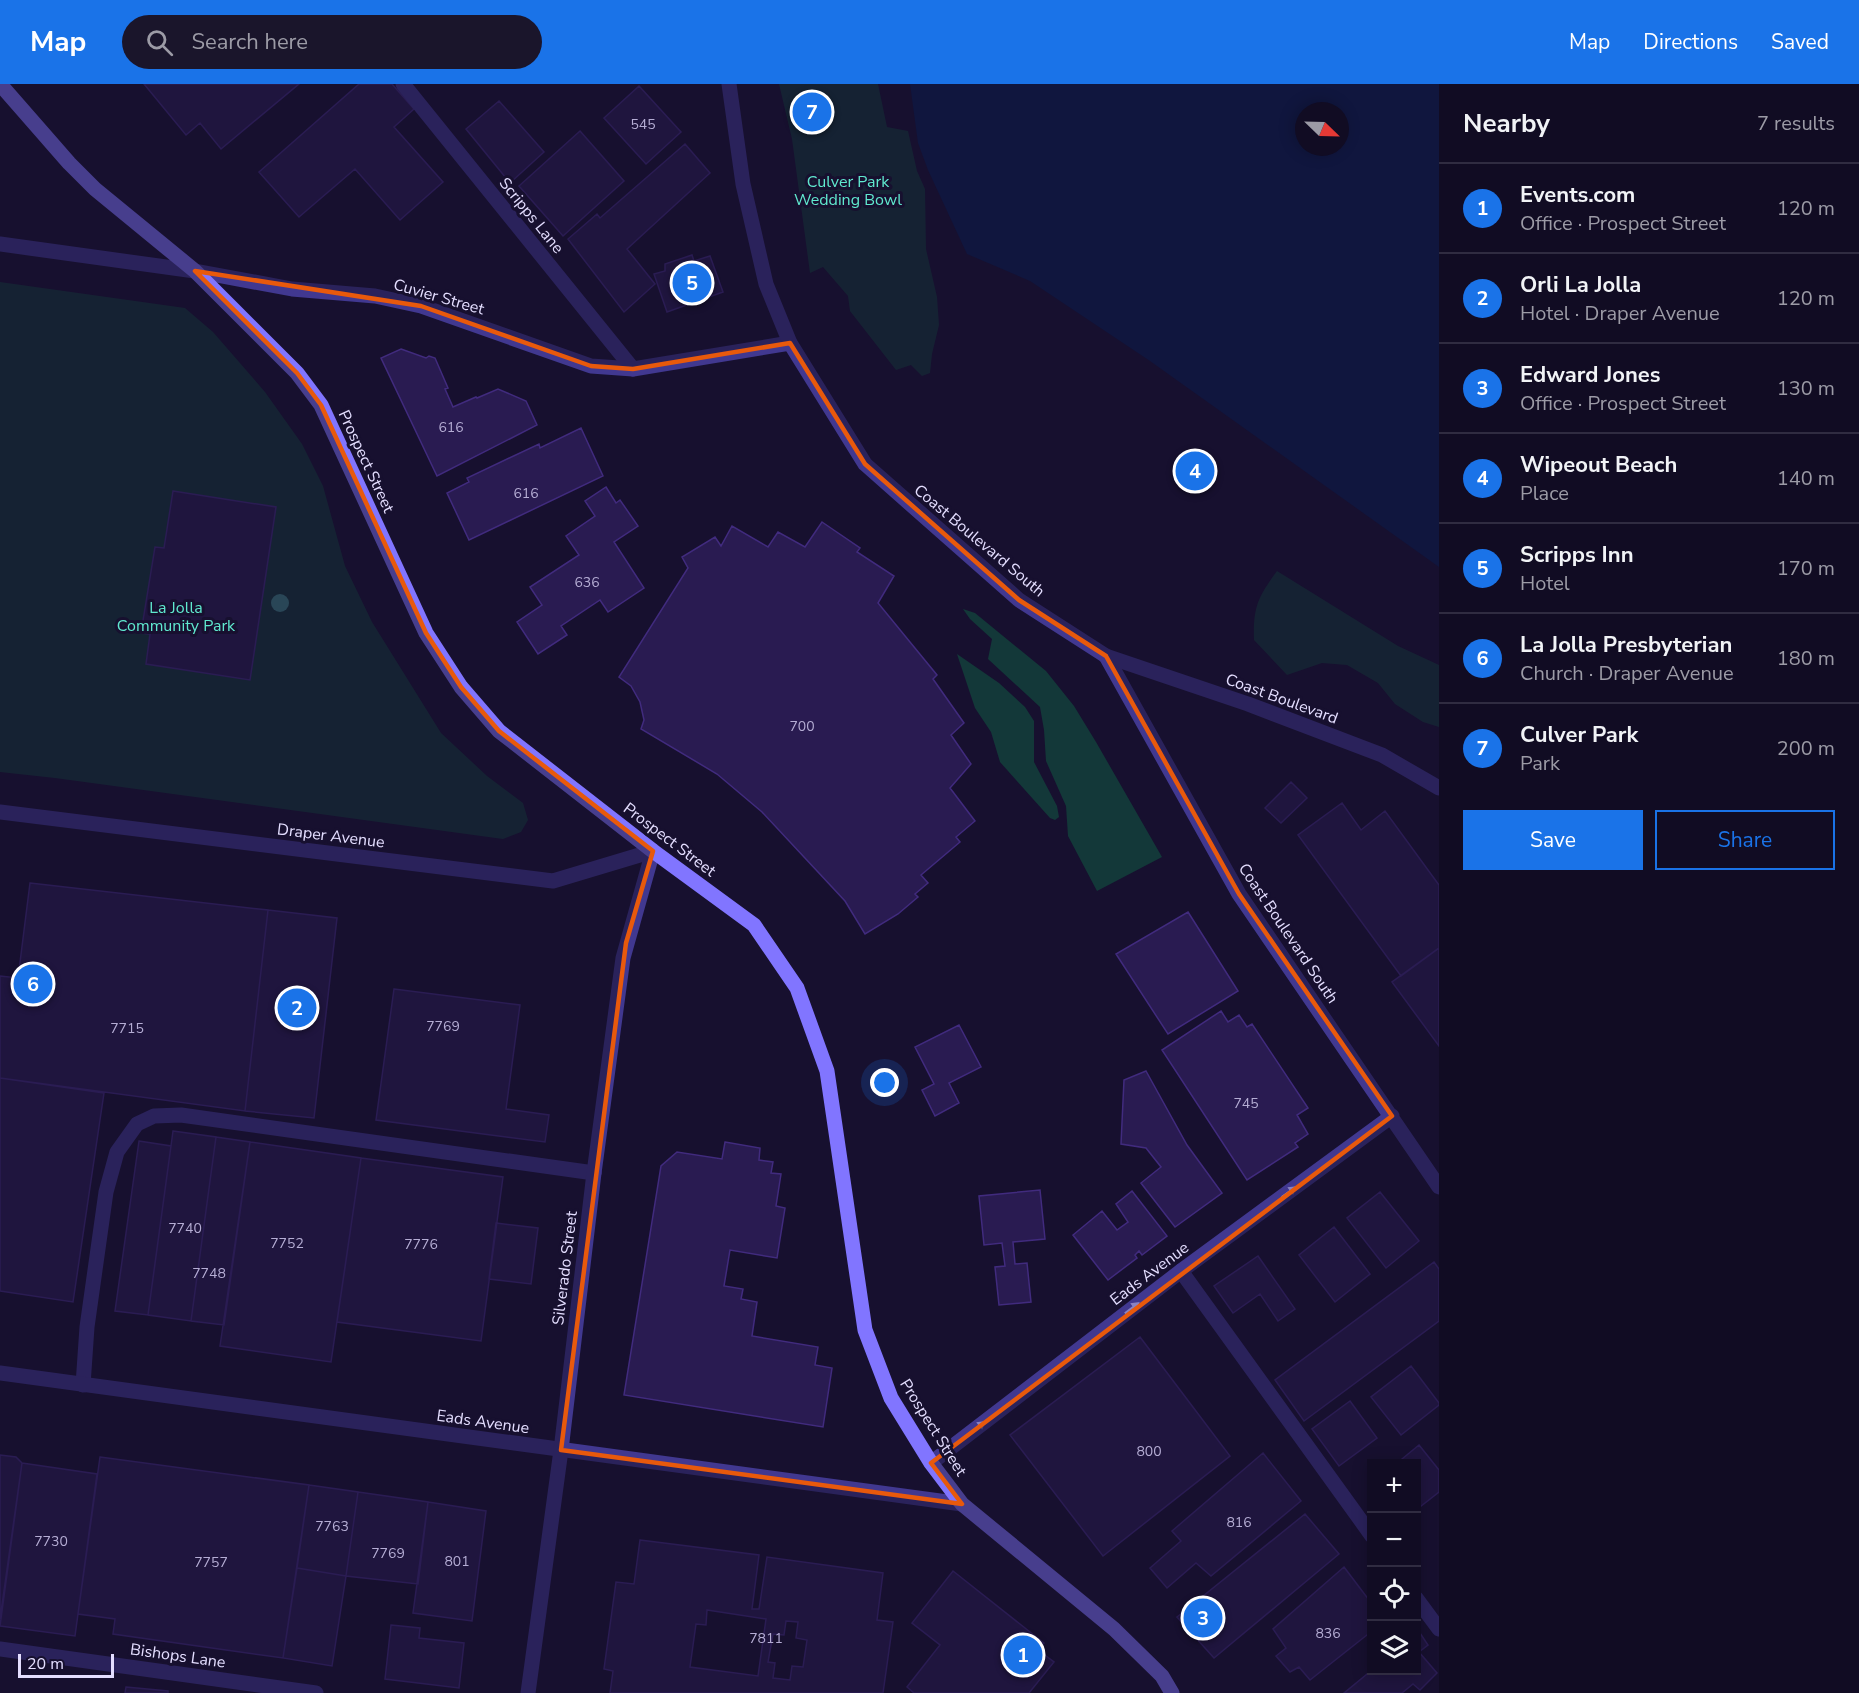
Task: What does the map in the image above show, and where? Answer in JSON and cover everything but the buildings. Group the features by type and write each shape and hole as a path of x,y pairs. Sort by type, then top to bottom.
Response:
{"main road":[{"name":"Prospect Street","path":"0,84 94,189 195,271 297,373 321,405 426,633 461,687 500,731 653,851 754,925 797,988 827,1071 864,1330 891,1398 932,1463 962,1504 1114,1629 1162,1676 1172,1693"}],"street":[{"name":"Scripps Lane","path":"403,84 633,369"},
{"name":"Coast Boulevard South","path":"729,84 743,184 766,284 790,343 865,464 1019,600 1106,656 1239,894 1439,1187"},
{"name":"Cuvier Street","path":"0,244 195,271 292,289 375,297 421,306 591,366 633,369 790,343"},
{"name":"Coast Boulevard","path":"1106,656 1248,704 1382,755 1439,788"},
{"name":"Draper Avenue","path":"0,812 553,881 653,851"},
{"name":"Silverado Street","path":"528,1693 561,1450 622,958 653,851"},
{"path":"83,1384 87,1327 109,1182 117,1152 137,1124 154,1116 181,1115 594,1173"},
{"name":"Eads Avenue","path":"932,1463 1180,1271 1392,1116"},
{"path":"1180,1271 1367,1530"},
{"name":"Eads Avenue","path":"0,1373 962,1504"},
{"path":"1421,1605 1439,1629"},
{"name":"Bishops Lane","path":"0,1649 316,1693"}],"highlighted area":[{"path":"195,271 421,306 591,366 633,369 790,343 865,464 1019,600 1106,656 1239,894 1392,1116 931,1463 962,1504 561,1450 626,943 653,851 499,731 461,687 426,633 321,405 297,373"}],"green space":[{"name":"Culver Park Wedding Bowl","path":"779,84 878,84 887,127 908,131 917,171 925,189 926,249 937,297 939,325 930,373 922,376 911,365 896,370 850,311 848,296 823,267 810,273 792,139"},
{"name":"La Jolla Community Park","path":"0,282 185,308 213,332 265,392 302,444 323,486 345,566 372,622 441,733 487,776 523,803 528,820 521,832 503,839 0,772"},
{"path":"1277,571 1398,646 1439,665 1439,727 1423,722 1395,704 1378,683 1347,665 1322,663 1287,675 1254,640 1254,619 1258,603"},
{"path":"963,609 975,613 1046,671 1074,706 1162,857 1097,891 1068,836 1066,806 1046,761 1040,707 988,659 992,639 970,619"},
{"path":"957,654 999,683 1025,707 1034,721 1034,762 1057,806 1059,817 1055,820 1050,818 1000,762 991,732 975,708"}],"water":[{"path":"910,84 1439,84 1439,567 1150,361 1030,281 967,254 918,143"}],"place":[{"name":"Culver Park","path":"812,112"},
{"name":"Scripps Inn","path":"692,283"},
{"name":"Wipeout Beach","path":"1195,471"},
{"name":"La Jolla Presbyterian","path":"33,984"},
{"name":"Orli La Jolla","path":"297,1008"},
{"name":"Edward Jones","path":"1203,1618"},
{"name":"Events.com","path":"1023,1655"}]}
